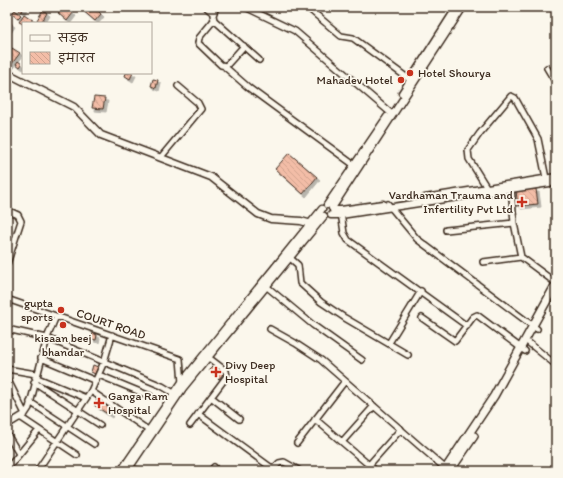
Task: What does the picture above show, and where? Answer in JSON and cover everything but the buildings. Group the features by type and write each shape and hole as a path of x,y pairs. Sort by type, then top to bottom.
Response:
{"main road":[{"path":"523,349 529,343 556,283"},
{"path":"447,470 498,398 523,349 556,294"}],"street":[{"path":"206,7 213,13"},
{"path":"216,7 213,13 214,20 259,60"},
{"path":"245,7 295,31 391,114"},
{"path":"307,7 341,36 353,38 412,82"},
{"path":"412,82 457,7"},
{"path":"140,471 125,469 182,385 313,224 328,210 463,7"},
{"path":"214,20 199,38 198,43 221,65 225,66 249,88 354,165"},
{"path":"225,66 244,46"},
{"path":"547,68 556,83"},
{"path":"7,73 74,107 102,135 211,178 258,214 266,217 313,224"},
{"path":"161,157 200,109 198,103 178,86"},
{"path":"487,188 469,159 468,150 480,133 512,96 515,98 538,139 546,178"},
{"path":"328,210 354,165 391,114"},
{"path":"328,210 341,213 511,186 556,177"},
{"path":"390,205 487,188 556,182"},
{"path":"511,186 514,223 521,257 556,283"},
{"path":"390,205 417,239 536,327"},
{"path":"7,210 18,215 21,221 7,264"},
{"path":"341,213 344,233 348,240 421,291 467,326"},
{"path":"446,230 514,223"},
{"path":"206,356 266,286 313,224"},
{"path":"289,257 298,266 299,280 303,286 322,302 345,318 408,355"},
{"path":"483,262 521,257"},
{"path":"266,286 313,325 362,360"},
{"path":"389,344 421,291"},
{"name":"COURT ROAD","path":"7,299 180,359 182,385"},
{"path":"422,318 455,341 473,317 477,315 523,349"},
{"path":"7,425 25,414 30,402 46,338 56,316"},
{"path":"7,329 46,338 176,394"},
{"path":"270,329 311,352 447,470"},
{"path":"37,471 91,391 104,362 112,335"},
{"path":"529,343 556,365"},
{"path":"190,425 226,378 227,374 206,356"},
{"path":"40,358 96,381"},
{"path":"7,369 35,378 86,398"},
{"path":"98,375 150,396"},
{"path":"7,378 25,414"},
{"path":"35,378 100,425"},
{"path":"297,443 345,381"},
{"path":"91,391 151,432"},
{"path":"211,397 239,418"},
{"path":"30,402 94,444"},
{"path":"342,442 374,406"},
{"path":"198,414 272,470 282,462 289,463 294,469 300,471"},
{"path":"20,417 77,455"},
{"path":"315,419 375,471"},
{"path":"369,465 401,429"},
{"path":"7,469 38,430"},
{"path":"7,434 19,454"}],"place":[{"name":"Hotel Shourya","path":"410,73"},
{"name":"Mahadev Hotel","path":"401,80"},
{"name":"Vardhaman Trauma and Infertility Pvt Ltd","path":"522,202"},
{"name":"gupta sports","path":"61,310"},
{"name":"kisaan beej bhandar","path":"63,325"},
{"name":"Divy Deep Hospital","path":"216,372"},
{"name":"Ganga Ram Hospital","path":"99,403"}]}
